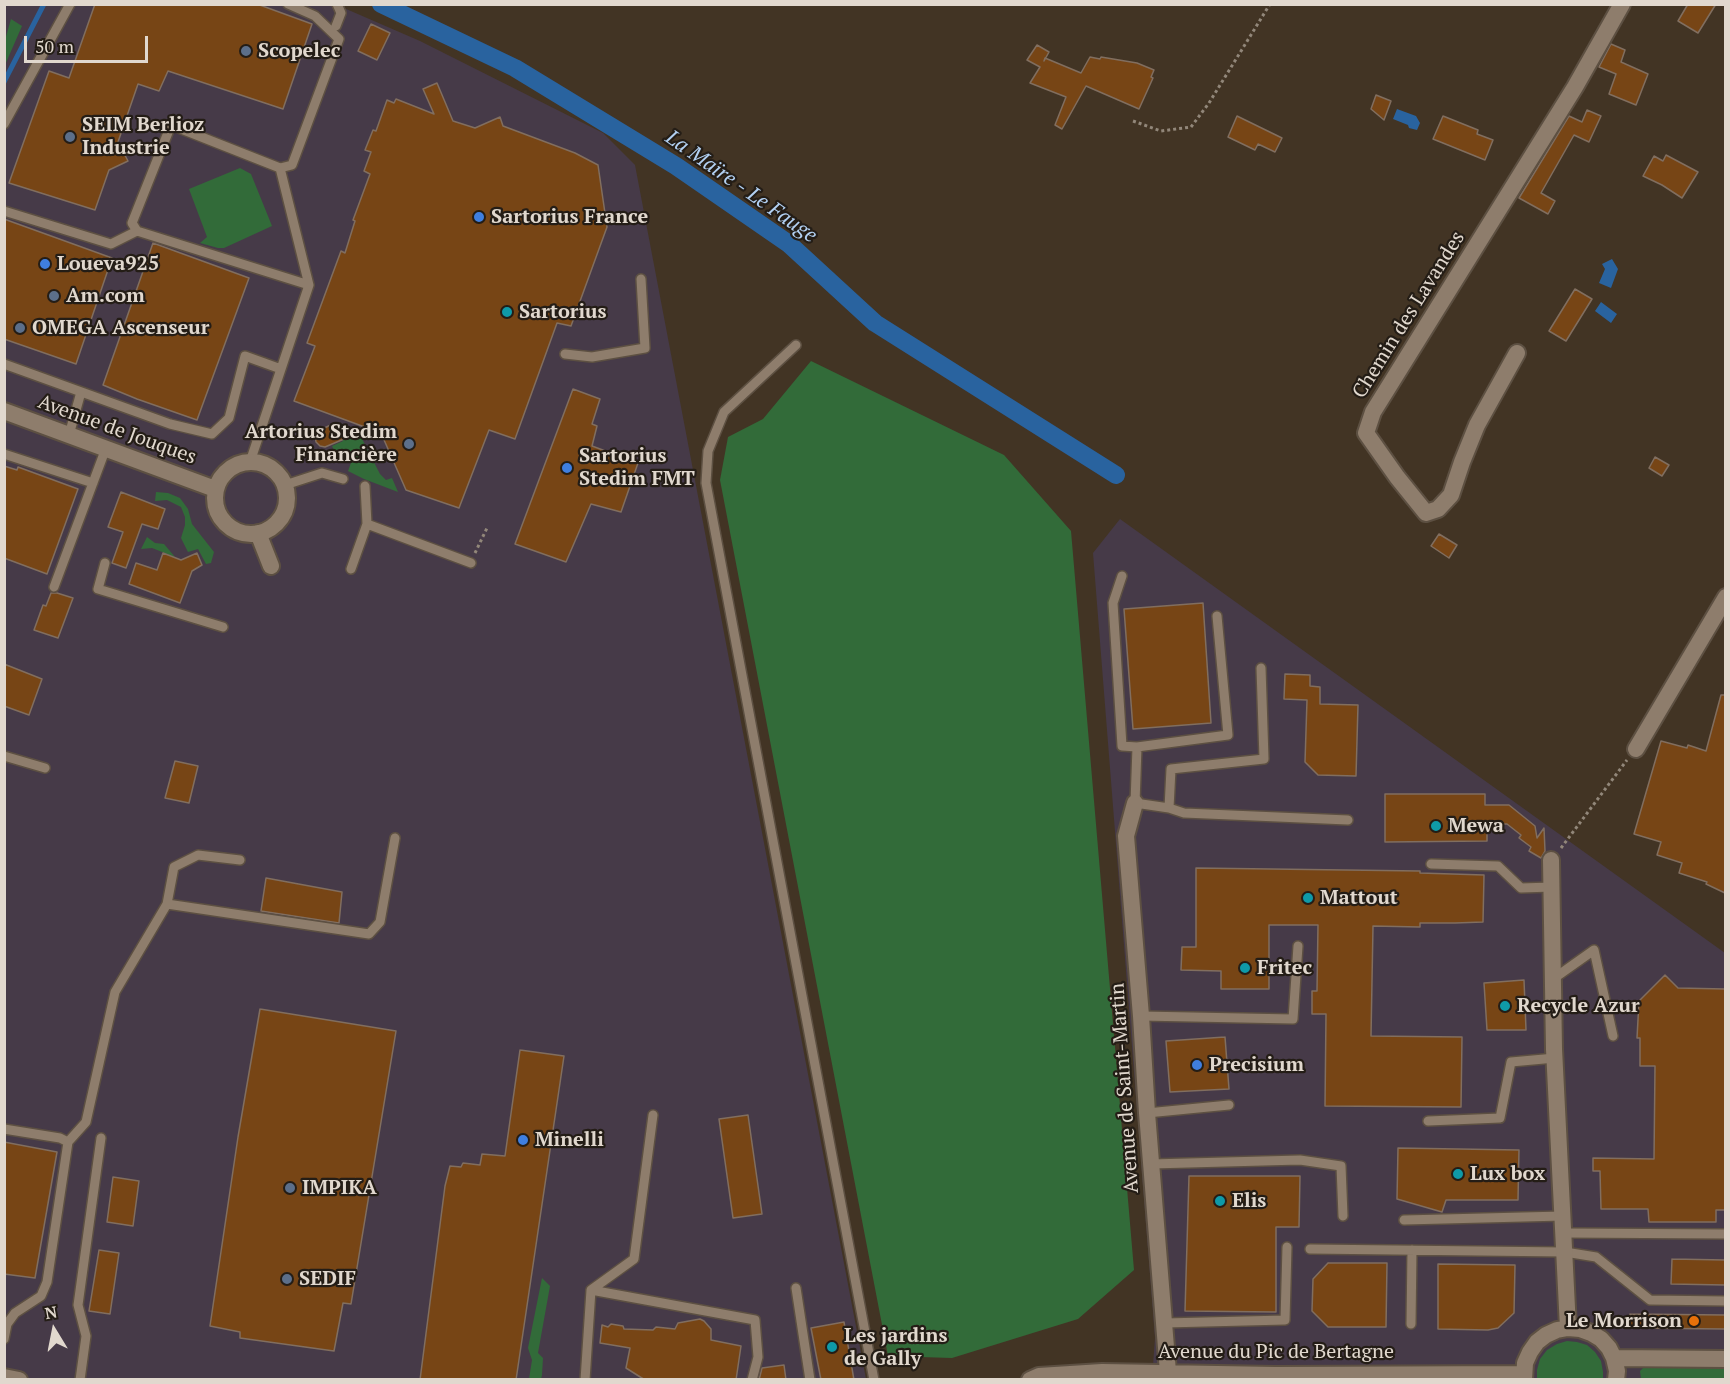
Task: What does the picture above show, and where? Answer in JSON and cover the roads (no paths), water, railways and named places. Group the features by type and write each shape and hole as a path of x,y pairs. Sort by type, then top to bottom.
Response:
{"street":[{"name":"Chemin des Lavandes","path":"1517,353 1477,425 1451,495 1438,509 1426,513 1366,433 1373,412 1575,87 1622,4"},
{"name":"Avenue de Jouques","path":"4,411 215,489"},
{"path":"257,462 269,466 285,485 287,500 284,513 270,529 252,535 232,530 222,522 215,506 215,489 220,477 233,466 257,462"},
{"path":"258,533 271,566"},
{"path":"1635,749 1725,597"},
{"name":"Avenue de Saint-Martin","path":"1135,803 1125,836 1142,1016 1151,1164 1168,1372"},
{"path":"1551,860 1555,1058 1568,1328"},
{"path":"1524,1377 1525,1363 1537,1342 1557,1330 1568,1328 1580,1329 1601,1339 1614,1358 1617,1371 1616,1380"},
{"path":"1614,1358 1725,1359"},
{"name":"Avenue du Pic de Bertagne","path":"1030,1380 1039,1376 1101,1376 1168,1372 1275,1377 1524,1377"},
{"path":"5,1378 19,1380"}],"lane":[{"path":"4,124 70,4"},
{"path":"288,4 315,16 339,39 292,165 280,168 171,126 132,223 137,231 309,285"},
{"path":"336,26 341,13 338,4"},
{"path":"250,462 309,285 280,168"},
{"path":"4,211 111,244 137,231"},
{"path":"565,354 592,357 645,348 641,279"},
{"path":"796,345 724,412 708,452 706,483 874,1380"},
{"path":"4,364 170,424 212,434 229,418 245,356 281,369"},
{"path":"69,435 81,392"},
{"path":"54,587 106,448"},
{"path":"4,454 93,483"},
{"path":"285,485 322,473 343,479"},
{"path":"351,569 367,524 365,486"},
{"path":"367,524 471,563"},
{"path":"105,563 98,589 223,627"},
{"path":"1122,576 1113,603 1122,746 1137,747 1228,735 1217,616"},
{"path":"1168,808 1171,769 1264,759 1261,668"},
{"path":"1137,747 1135,803 1184,813 1348,820"},
{"path":"4,756 45,768"},
{"path":"167,904 369,934 380,922 394,838"},
{"path":"4,1339 7,1324 15,1313 41,1296 47,1282 68,1142 86,1122 115,992 167,904 174,867 198,855 240,860"},
{"path":"1431,864 1498,866 1521,888 1552,887"},
{"path":"1142,1016 1293,1019 1298,946"},
{"path":"1553,979 1594,950 1612,1036"},
{"path":"1428,1121 1500,1118 1511,1062 1555,1058"},
{"path":"1148,1113 1229,1105"},
{"path":"591,1290 634,1259 653,1115"},
{"path":"4,1129 60,1138 68,1142"},
{"path":"80,1380 86,1336 78,1305 101,1138"},
{"path":"1151,1164 1300,1160 1341,1166 1343,1216"},
{"path":"1404,1220 1564,1225 1725,1234"},
{"path":"1165,1323 1285,1320 1287,1247"},
{"path":"1310,1249 1565,1252 1596,1257 1650,1300 1725,1300"},
{"path":"1411,1324 1412,1250"},
{"path":"796,1287 810,1380"},
{"path":"585,1380 591,1290"},
{"path":"591,1290 755,1320 758,1357 752,1380"}],"water":[{"path":"1397,109 1416,116 1420,123 1417,130 1393,119"},
{"path":"1612,259 1618,269 1611,288 1599,283 1605,269 1602,264"},
{"path":"1601,302 1617,314 1611,323 1595,311"}],"waterway":[{"path":"4,82 44,4"},
{"name":"La Maïre - Le Fauge","path":"381,4 515,68 676,166 789,244 875,323 1116,475"}],"place":[{"name":"Scopelec","path":"246,51"},
{"name":"SEIM Berlioz Industrie","path":"70,137"},
{"name":"Sartorius France","path":"479,217"},
{"name":"Loueva925","path":"45,264"},
{"name":"Am.com","path":"54,296"},
{"name":"Sartorius","path":"507,312"},
{"name":"OMEGA Ascenseur","path":"20,328"},
{"name":"Artorius Stedim Financière","path":"409,444"},
{"name":"Sartorius Stedim FMT","path":"567,468"},
{"name":"Mewa","path":"1436,826"},
{"name":"Mattout","path":"1308,898"},
{"name":"Fritec","path":"1245,968"},
{"name":"Recycle Azur","path":"1505,1006"},
{"name":"Precisium","path":"1197,1065"},
{"name":"Minelli","path":"523,1140"},
{"name":"Lux box","path":"1458,1174"},
{"name":"IMPIKA","path":"290,1188"},
{"name":"Elis","path":"1220,1201"},
{"name":"SEDIF","path":"287,1279"},
{"name":"Le Morrison","path":"1694,1321"},
{"name":"Les jardins de Gally","path":"832,1347"}]}
